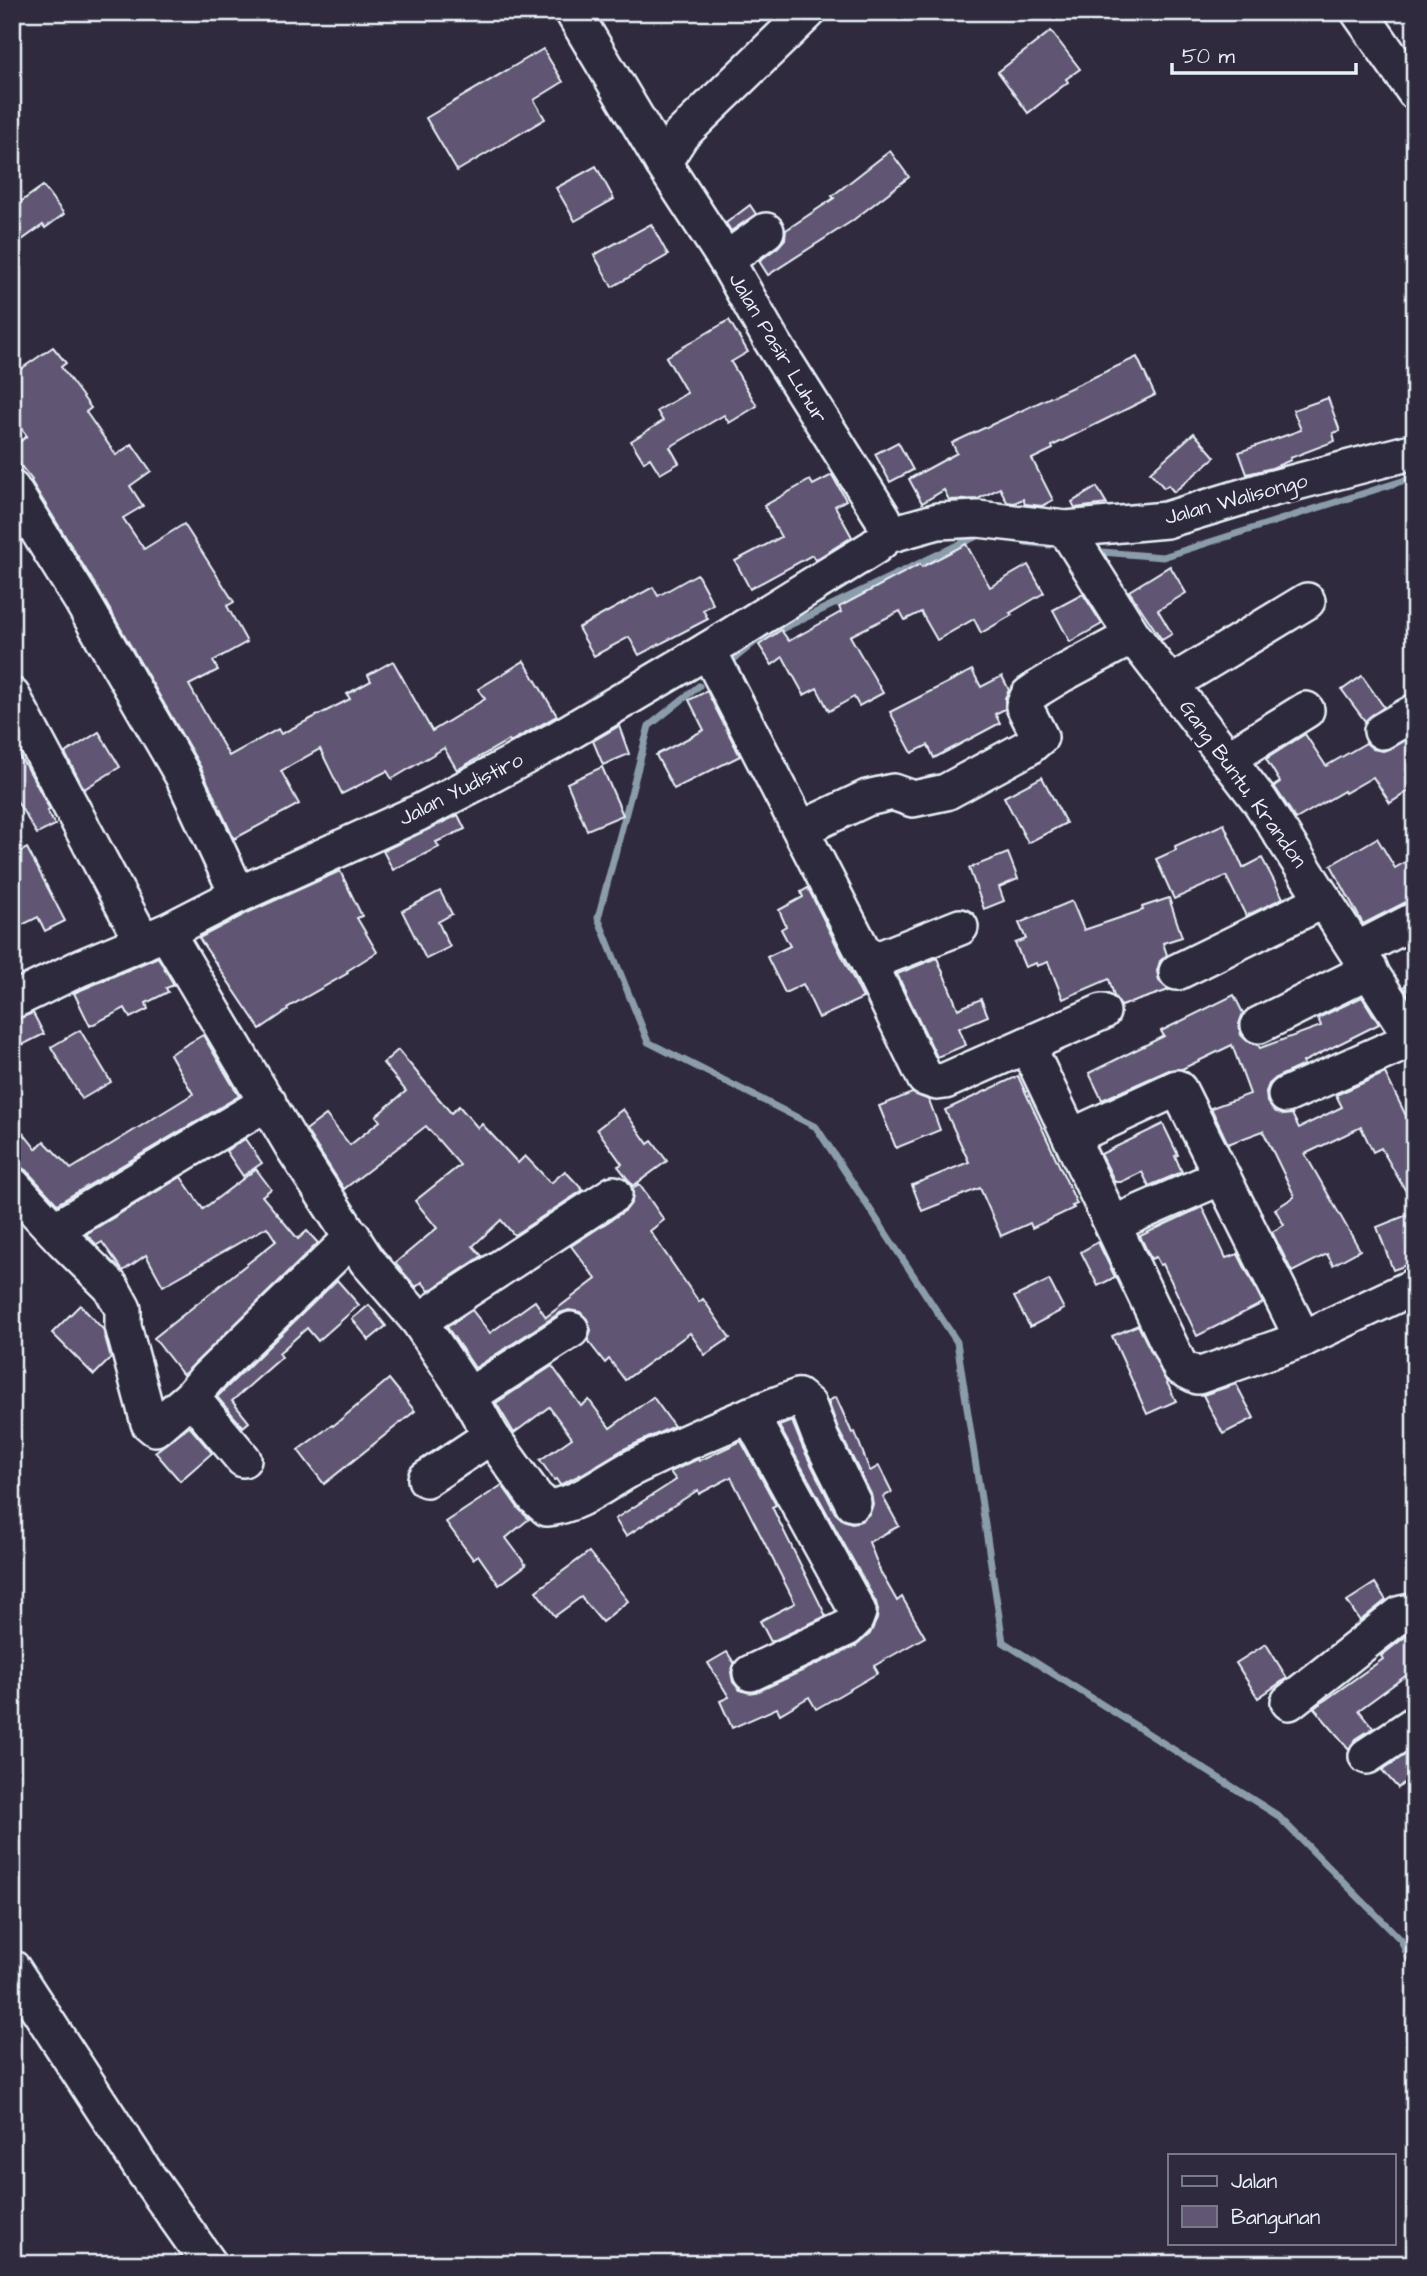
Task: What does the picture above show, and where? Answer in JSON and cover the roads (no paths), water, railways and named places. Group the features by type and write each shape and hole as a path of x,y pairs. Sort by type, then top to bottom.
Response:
{"street":[{"name":"Jalan Pasir Luhur","path":"573,12 663,163 726,260 769,338 883,518 888,535"},
{"path":"663,163 681,135 808,12"},
{"path":"1359,12 1415,92"},
{"path":"726,260 766,231"},
{"name":"Jalan Walisongo","path":"888,535 938,522 978,519 1066,529 1166,520 1415,450"},
{"path":"12,489 82,601 183,776 238,895"},
{"name":"Gang Buntu, Krandon","path":"1066,529 1133,636 1260,801 1414,1040"},
{"name":"Jalan Yudistiro","path":"12,1001 429,807 554,741 708,650 874,547 888,535"},
{"path":"1170,684 1307,601"},
{"path":"801,829 867,797 892,792 913,799 946,792 1027,748 1040,737 1024,706 1029,695 1133,636"},
{"path":"708,650 869,963 921,1075 928,1080 945,1081 1102,1012"},
{"path":"12,696 154,937 268,1102 295,1150 354,1237 367,1261 419,1321 469,1396 491,1436 535,1497 547,1508 566,1506 633,1468 798,1396 808,1405 853,1503"},
{"path":"1227,759 1306,710"},
{"path":"1382,731 1415,712"},
{"path":"1177,972 1324,900"},
{"path":"1259,1025 1363,960 1415,920"},
{"path":"869,963 960,927"},
{"path":"1286,1095 1414,1040"},
{"path":"1027,1045 1180,1367 1185,1371 1198,1376 1303,1339 1415,1286"},
{"path":"1071,1136 1177,1088 1303,1339"},
{"path":"54,1230 268,1102"},
{"path":"1113,1224 1221,1177"},
{"path":"12,1185 111,1287 123,1309 123,1326 149,1423 155,1428 191,1397 207,1377 354,1237"},
{"path":"419,1321 614,1194"},
{"path":"469,1396 571,1330"},
{"path":"191,1397 243,1459"},
{"path":"750,1415 858,1612 847,1628 751,1673"},
{"path":"426,1479 491,1436"},
{"path":"1289,1702 1401,1614 1415,1611"},
{"path":"1367,1756 1415,1724"},
{"path":"12,1968 145,2173 209,2264"}],"waterway":[{"path":"1102,552 1163,557 1415,477"},
{"path":"735,658 756,641 982,535"},
{"path":"1025,542 1049,545"},
{"path":"699,686 649,726 598,918 648,1042 816,1127 957,1342 1003,1642 1277,1815 1401,1940 1415,1974"}]}
